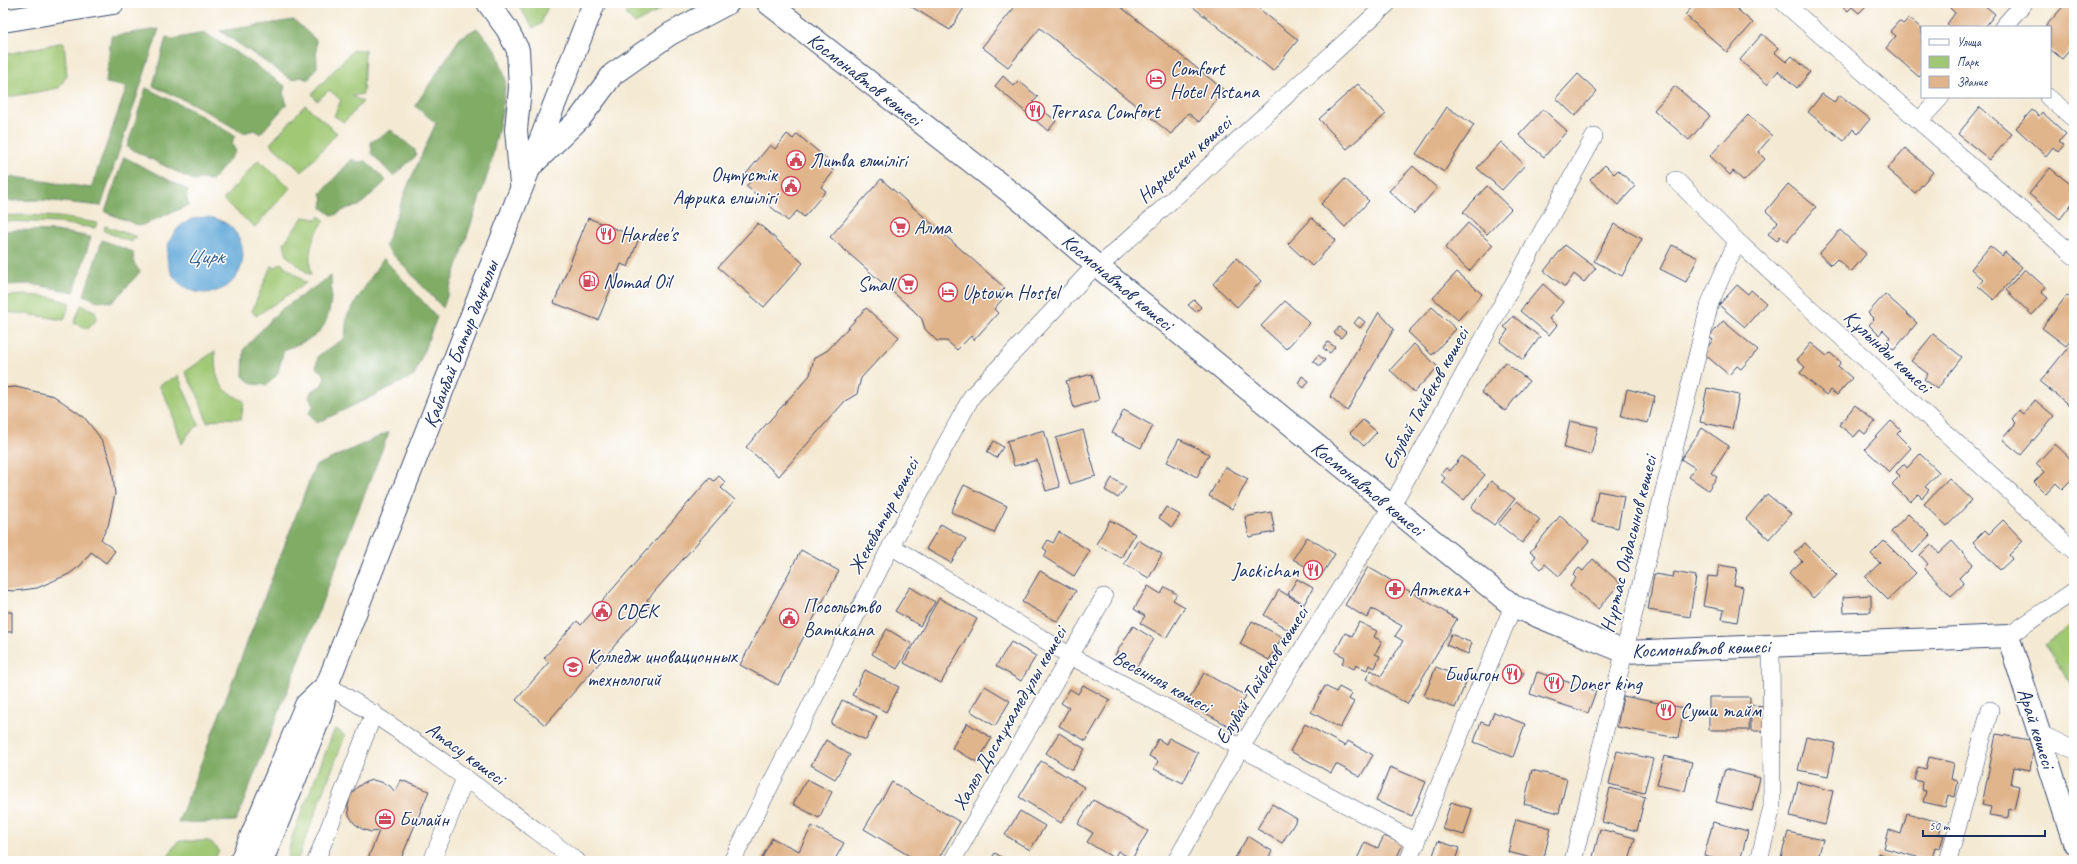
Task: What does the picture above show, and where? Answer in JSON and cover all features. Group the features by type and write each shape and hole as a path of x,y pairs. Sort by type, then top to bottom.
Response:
{"street":[{"path":"3,21 113,3"},
{"path":"488,3 507,29 518,50 520,88 516,130 521,188"},
{"name":"Қабанбай Батыр даңғылы","path":"262,861 321,714 326,686 594,3"},
{"path":"529,168 582,118 614,74 670,34 728,3"},
{"name":"Космонавтов көшесі","path":"768,3 1019,199 1096,265 1513,606 1625,652 2008,636"},
{"name":"Наркескен көшесі","path":"1096,265 1106,260 1388,3"},
{"path":"1784,3 1920,120 2074,256"},
{"path":"2004,26 2024,3"},
{"path":"1920,120 1940,98"},
{"path":"2049,98 2074,119"},
{"name":"Елубай Тайбеков көшесі","path":"1176,861 1240,749 1391,507 1594,136"},
{"name":"Құлынды көшесі","path":"1676,180 1736,241 2074,551"},
{"name":"Нұртас Оңдасынов көшесі","path":"1573,861 1710,302 1736,241"},
{"name":"Жекебатыр көшесі","path":"732,861 892,546 972,396 1096,265"},
{"name":"Весенняя көшесі","path":"892,546 1069,655 1240,749 1417,843"},
{"path":"2008,636 2074,591"},
{"name":"Халел Досмұхамедұлы көшесі","path":"952,861 1069,655 1104,597"},
{"path":"1408,861 1417,843 1513,606"},
{"name":"Арай көшесі","path":"2008,636 2074,842"},
{"path":"1759,861 1772,807 1771,646"},
{"name":"Қабанбай Батыр даңғылы","path":"241,861 306,705 326,686"},
{"name":"Атасу көшесі","path":"326,686 374,714 465,778 577,861"},
{"path":"1948,861 1990,710"},
{"path":"316,861 374,714"},
{"path":"2039,733 2074,750"},
{"path":"432,861 465,778"}],"green space":[{"path":"517,3 549,3 541,24 533,28"},
{"path":"631,3 671,3 635,24 626,15"},
{"path":"294,20 316,40 317,67 308,80 301,77 292,80 220,31"},
{"path":"477,28 496,50 506,80 502,112 490,167 443,308 385,246 408,185 436,123 415,106 460,38"},
{"path":"159,29 101,206 43,200 3,201 3,178 15,177 91,188 127,87 106,83 111,36"},
{"path":"205,33 245,58 285,86 283,93 287,104 260,134 255,130 243,133 199,107 153,86 166,37 172,39"},
{"path":"64,42 67,75 59,88 3,98 3,55"},
{"path":"353,50 365,50 363,94 352,96 363,102 344,122 334,116 341,100 329,90 317,101 312,94"},
{"path":"146,88 193,111 235,136 232,144 236,151 213,180 200,179 195,181 127,147"},
{"path":"305,105 337,133 302,172 270,144"},
{"path":"391,130 415,150 416,156 393,176 372,154 371,142"},
{"path":"124,157 188,190 186,197 189,205 140,226 105,212"},
{"path":"352,159 358,162 366,161 386,181 359,206 348,208 333,216 322,208 323,200 321,193"},
{"path":"258,160 290,188 255,227 223,200"},
{"path":"27,215 59,217 97,223 95,228 59,223 3,221 3,216"},
{"path":"319,216 325,221 316,233 311,247 311,276 287,256 284,243 303,217 316,219"},
{"path":"105,226 137,237 131,242 104,231"},
{"path":"3,231 55,231 91,237 74,292 31,284 3,285"},
{"path":"102,240 133,252 134,263 140,272 113,302 97,301 84,295"},
{"path":"383,258 437,317 414,376 317,423 309,413 313,407 312,400 309,397 312,390 321,386 325,378 323,372 316,368 318,356 345,338 347,316"},
{"path":"281,263 306,283 256,316 252,311 271,266 276,267"},
{"path":"331,276 330,309 324,325 319,332 310,339 284,350 277,375 267,385 252,384 243,376 244,349 279,311"},
{"path":"27,295 50,297 70,303 64,320 3,312 3,296"},
{"path":"81,305 95,311 97,319 88,329 74,323"},
{"path":"215,351 216,369 219,382 228,392 244,401 241,419 223,418 207,422 198,396 185,372"},
{"path":"178,376 199,425 190,432 182,444 171,410 159,385"},
{"path":"389,432 236,821 178,823 315,466"},
{"path":"2074,622 2074,689 2044,644"},
{"path":"335,728 345,736 297,861 287,861 291,840"},
{"path":"178,841 209,841 219,850 214,861 165,861"}],"water":[{"name":"Цирк","path":"205,217 220,220 232,228 240,240 243,255 240,270 232,282 220,290 205,293 190,290 178,282 170,270 167,255 170,240 178,228 190,220"}],"building":[{"path":"905,3 967,3 950,30"},
{"name":"Comfort Hotel Astana","path":"1018,3 1116,3 1224,90 1199,122 1188,113 1171,134 1040,28 1008,67 982,47"},
{"path":"1188,3 1252,3 1298,40 1273,71"},
{"path":"1696,3 1730,3 1753,23 1727,52 1685,15"},
{"path":"1839,3 1869,3 1859,13 1852,7 1848,11"},
{"path":"1954,3 1982,3 1995,14 1986,26 1950,26 1947,24 1955,13 1950,8"},
{"path":"2066,3 2074,4 2074,45 2062,59 2051,50 2051,26 2046,26"},
{"path":"1909,18 1921,28 1921,75 1919,77 1886,48 1896,36 1890,31 1899,21 1903,24"},
{"path":"1762,34 1778,48 1774,52 1786,62 1792,56 1810,72 1797,88 1778,71 1767,84 1740,60"},
{"path":"1578,74 1597,91 1575,116 1556,98"},
{"name":"Terrasa Comfort","path":"1003,76 1014,86 1019,81 1038,97 1033,102 1056,121 1048,131 995,86"},
{"path":"1358,84 1386,114 1347,149 1319,119"},
{"path":"1675,86 1710,116 1689,140 1654,110"},
{"path":"1822,94 1834,102 1840,95 1870,119 1858,134 1853,129 1844,141 1808,112"},
{"path":"1447,107 1474,125 1444,172 1416,154"},
{"path":"1980,107 2012,134 1990,160 1958,134"},
{"path":"1543,109 1567,131 1544,157 1519,135"},
{"path":"2032,110 2039,116 2042,112 2066,134 2059,141 2064,145 2058,152 2053,147 2046,156 2016,128"},
{"path":"1748,115 1772,136 1758,152 1765,159 1744,181 1733,171 1730,175 1710,156"},
{"path":"787,134 793,139 797,134 833,164 830,168 834,171 821,187 826,191 804,217 797,211 788,221 746,186 752,180 746,174 770,145 775,149"},
{"path":"1501,142 1525,165 1502,190 1477,168"},
{"path":"1905,148 1933,172 1915,193 1887,169"},
{"path":"1605,165 1614,174 1618,170 1635,186 1618,205 1590,180"},
{"path":"1413,166 1437,188 1414,214 1389,191"},
{"path":"2050,168 2074,187 2074,201 2060,219 2029,194"},
{"path":"881,179 1005,288 1001,292 1005,296 994,309 998,313 974,340 971,336 957,350 947,341 937,341 925,329 922,319 911,308 830,237"},
{"path":"1345,179 1369,201 1345,227 1321,204"},
{"path":"1788,184 1816,207 1787,242 1780,236 1777,241 1768,234 1778,222 1766,211"},
{"path":"1487,186 1511,209 1487,234 1463,212"},
{"path":"588,218 639,238 628,267 621,264 598,320 554,303"},
{"path":"1312,218 1336,240 1312,266 1288,244"},
{"path":"758,223 803,263 764,307 718,267"},
{"path":"1468,223 1493,245 1469,271 1445,248"},
{"path":"1614,224 1642,239 1622,276 1594,261"},
{"path":"1840,230 1866,254 1851,272 1837,259 1831,265 1819,254"},
{"path":"1565,245 1596,268 1584,282 1574,274 1565,287 1544,271"},
{"path":"1672,245 1698,258 1686,282 1660,269"},
{"path":"1990,246 2002,256 2005,252 2022,267 1994,300 1978,286 1983,280 1971,269"},
{"path":"1236,258 1261,281 1237,307 1213,284"},
{"path":"2025,269 2045,287 2041,292 2048,298 2032,315 2006,290"},
{"path":"1457,272 1482,294 1458,320 1433,298"},
{"path":"1543,284 1563,302 1549,319 1557,325 1549,335 1520,311"},
{"path":"1737,285 1748,294 1751,290 1766,303 1745,327 1719,305"},
{"path":"1885,294 1917,323 1894,350 1886,343 1890,337 1883,330 1879,335 1869,325 1874,319 1868,313"},
{"path":"2067,295 2074,300 2074,334 2066,346 2042,328"},
{"path":"1194,300 1201,307 1196,312 1188,305"},
{"path":"1285,301 1310,323 1286,349 1261,326"},
{"path":"1432,307 1456,329 1432,355 1408,332"},
{"path":"866,308 899,337 861,378 857,394 845,401 779,476 746,447 810,375 814,358 828,350"},
{"path":"1379,312 1394,329 1347,411 1330,396"},
{"path":"1513,316 1540,337 1523,360 1500,342 1508,330 1504,327"},
{"path":"1359,317 1365,322 1360,328 1354,323"},
{"path":"1723,321 1758,350 1741,369 1737,366 1729,375 1703,353 1713,340 1709,337"},
{"path":"1339,327 1346,332 1341,338 1334,333"},
{"path":"1933,334 1962,357 1937,389 1924,379 1928,374 1911,361"},
{"path":"2074,340 2074,401 2070,406 2040,382"},
{"path":"1328,342 1335,347 1330,353 1323,348"},
{"path":"1811,343 1827,356 1830,353 1841,362 1838,366 1852,378 1837,395 1830,390 1826,395 1800,373 1805,367 1797,360"},
{"path":"1414,344 1438,367 1414,392 1390,370"},
{"path":"1318,355 1325,360 1320,366 1313,361"},
{"path":"1505,362 1529,381 1505,411 1481,392"},
{"path":"1092,374 1099,400 1074,408 1066,381"},
{"path":"1302,376 1309,381 1304,388 1298,383"},
{"path":"16,387 54,396 84,417 99,436 112,467 115,494 108,526 101,539 115,551 106,563 91,552 81,565 69,574 37,588 15,591 3,590 3,388"},
{"path":"1707,388 1739,395 1732,429 1700,422"},
{"path":"1627,389 1655,396 1648,423 1621,417"},
{"path":"2035,400 2054,416 2021,455 2002,439 2016,423 2012,419 2019,410 2024,414"},
{"path":"1855,405 1875,422 1865,434 1860,430 1854,437 1839,425"},
{"path":"1124,410 1153,426 1141,448 1112,433"},
{"path":"1363,420 1377,432 1364,446 1350,433"},
{"path":"1570,421 1598,427 1591,455 1564,448"},
{"path":"1891,421 1901,430 1897,434 1911,448 1889,472 1865,449"},
{"path":"1702,428 1729,446 1711,473 1717,477 1708,490 1689,477 1695,468 1681,459"},
{"path":"1044,430 1060,487 1046,491 1037,460 1014,466 1007,441"},
{"path":"1083,430 1096,476 1070,484 1056,438"},
{"path":"1179,439 1209,454 1197,477 1167,462"},
{"path":"994,441 1003,447 996,458 987,452"},
{"path":"2055,444 2074,462 2074,477 2062,489 2056,483 2046,494 2034,482 2044,472 2036,464"},
{"path":"1920,454 1939,472 1925,487 1929,490 1922,498 1918,494 1910,502 1892,484 1900,476 1896,472 1904,464 1907,468"},
{"path":"1462,456 1485,475 1464,500 1442,482 1445,478 1441,474 1446,468 1450,471"},
{"path":"1225,467 1248,479 1232,509 1209,496"},
{"path":"719,476 726,483 721,488 735,500 647,600 651,604 545,725 516,700 549,662 544,658 577,621 581,625 710,478 714,481"},
{"path":"1112,478 1126,487 1118,498 1105,490"},
{"path":"1949,478 1972,500 1947,526 1924,504"},
{"path":"1491,481 1515,499 1494,525 1471,508"},
{"path":"964,485 1007,506 994,533 951,512"},
{"path":"1598,491 1624,496 1618,528 1592,522"},
{"path":"1767,494 1791,514 1769,539 1746,519"},
{"path":"1517,501 1540,520 1522,543 1498,524"},
{"path":"1166,507 1180,515 1172,527 1159,518"},
{"path":"1271,512 1275,532 1249,537 1245,517"},
{"path":"1908,514 1930,535 1913,553 1891,532"},
{"path":"1560,516 1589,541 1559,576 1545,564 1541,569 1532,561 1536,556 1530,552"},
{"path":"1110,520 1135,534 1121,558 1096,544"},
{"path":"2003,520 2023,541 2009,555 2012,559 2000,570 1973,542 1985,530 1989,534"},
{"path":"941,524 966,539 951,563 926,549"},
{"path":"1059,532 1090,551 1074,576 1044,557 1047,551 1043,548 1048,540 1053,543"},
{"path":"1307,537 1335,554 1321,576 1293,559"},
{"path":"1138,540 1162,554 1149,578 1124,564"},
{"path":"1884,541 1916,573 1888,600 1865,577 1880,563 1871,554"},
{"path":"1952,541 1973,564 1959,578 1964,584 1951,596 1924,568 1928,564 1920,555 1931,544 1939,553"},
{"path":"1805,543 1837,575 1813,598 1789,573 1802,561 1794,553"},
{"name":"Посольство Ватикана","path":"801,550 839,571 778,685 740,665"},
{"path":"1593,559 1620,583 1598,609 1570,586 1576,578 1573,575 1579,568 1583,571"},
{"path":"1719,565 1737,568 1734,585 1743,587 1737,622 1722,619 1724,610 1703,606 1708,576 1717,577"},
{"path":"1368,567 1457,619 1407,704 1366,679 1371,670 1381,676 1403,641 1395,636 1402,626 1372,609 1367,618 1345,605"},
{"path":"1040,571 1076,591 1058,622 1022,602"},
{"path":"1674,572 1696,576 1690,617 1648,610 1654,574 1673,577"},
{"path":"1297,579 1313,588 1304,604 1288,594"},
{"path":"1148,586 1161,594 1165,587 1177,594 1173,600 1185,607 1166,638 1140,623 1145,616 1134,609"},
{"path":"910,587 935,602 920,626 895,611"},
{"path":"1279,590 1305,606 1290,631 1264,615"},
{"path":"1871,595 1871,612 1844,613 1843,597"},
{"path":"939,598 977,619 941,683 904,663"},
{"path":"3,612 12,612 12,632 5,632 5,643 3,643"},
{"path":"1252,621 1282,637 1269,660 1240,644"},
{"path":"1359,622 1377,631 1374,637 1382,641 1375,654 1380,656 1375,668 1369,665 1367,670 1356,665 1354,669 1342,663 1345,657 1335,652 1345,633 1352,636"},
{"path":"1133,626 1154,639 1136,668 1115,655"},
{"path":"887,629 912,644 897,669 872,654"},
{"path":"1451,634 1472,643 1468,654 1446,645"},
{"path":"1011,642 1036,656 1021,681 996,666"},
{"path":"1507,665 1524,673 1518,683 1502,675"},
{"path":"1436,667 1467,680 1455,708 1424,696"},
{"path":"865,670 899,687 886,712 852,695"},
{"path":"1537,672 1596,691 1588,713 1530,694"},
{"path":"1204,673 1246,696 1229,726 1187,703"},
{"path":"1083,685 1110,700 1086,741 1059,726 1069,708 1061,703 1070,689 1078,694"},
{"path":"985,686 1010,701 995,726 970,711"},
{"path":"1325,686 1336,692 1339,687 1352,694 1349,699 1354,702 1340,728 1311,712"},
{"path":"1623,696 1684,708 1678,738 1617,727"},
{"path":"1709,697 1750,697 1749,730 1709,730"},
{"path":"842,700 877,716 866,740 831,724"},
{"path":"1751,705 1769,706 1769,731 1751,731"},
{"path":"1494,712 1525,724 1513,757 1474,742 1481,722 1489,725"},
{"path":"967,723 992,738 977,762 952,748"},
{"path":"1305,724 1345,746 1348,741 1373,755 1360,777 1336,764 1331,773 1290,751"},
{"path":"1059,733 1085,749 1072,770 1046,753"},
{"path":"1996,734 2035,741 2030,770 2014,767 2011,784 2019,786 2014,810 2009,808 2008,818 1989,815 1991,807 1982,805"},
{"path":"1806,737 1835,743 1828,776 1798,770"},
{"path":"1169,738 1198,753 1183,783 1154,769 1158,761 1149,756 1158,739 1166,744"},
{"path":"826,740 850,755 835,779 811,765"},
{"path":"1617,751 1653,759 1644,793 1609,784"},
{"path":"1664,756 1692,762 1685,791 1657,785"},
{"path":"1929,757 1954,763 1951,779 1958,781 1955,797 1948,795 1945,807 1923,802 1926,791 1921,790 1922,782 1914,780 1918,767 1926,769"},
{"path":"1041,761 1084,787 1061,823 1019,797"},
{"path":"1390,767 1426,782 1412,816 1376,801"},
{"path":"1725,769 1760,778 1752,811 1716,802"},
{"path":"1532,770 1567,779 1559,813 1524,804"},
{"path":"807,779 832,792 819,818 793,804"},
{"name":"Билайн","path":"372,780 390,786 395,792 401,780 429,791 400,861 367,861 379,831 371,832 362,829 354,823 349,815 348,806 350,797 355,789 363,783"},
{"path":"892,782 960,822 937,861 918,861 864,829"},
{"path":"1798,782 1833,791 1825,825 1790,816"},
{"path":"1610,788 1645,797 1637,831 1602,822"},
{"path":"1093,800 1148,831 1132,859 1118,851 1114,858 1087,842 1093,833 1078,824"},
{"path":"1451,802 1472,809 1464,835 1442,829"},
{"path":"1272,804 1297,819 1282,843 1257,829"},
{"path":"1020,811 1045,826 1030,850 1005,835"},
{"path":"1907,813 1942,823 1939,834 1944,835 1940,848 1935,847 1931,861 1884,848 1889,830 1901,834"},
{"path":"1516,819 1551,828 1543,861 1508,852"},
{"path":"1713,822 1748,831 1740,861 1724,861 1704,856"},
{"path":"812,826 844,843 834,861 761,860 772,838 799,851"},
{"path":"1600,829 1635,838 1629,861 1592,861"},
{"path":"1788,832 1823,840 1817,861 1780,861"},
{"path":"1248,836 1272,851 1267,861 1233,861"},
{"path":"1384,836 1403,844 1395,861 1356,861 1365,842 1378,848"},
{"path":"1438,841 1459,848 1455,861 1431,861"},
{"path":"995,853 1008,861 990,861"},
{"path":"1878,853 1905,861 1876,861"}],"place":[{"name":"Comfort Hotel Astana","path":"1156,79"},
{"name":"Terrasa Comfort","path":"1035,111"},
{"name":"Литва елшілігі","path":"796,160"},
{"name":"Оңтүстік Африка елшілігі","path":"791,186"},
{"name":"Алма","path":"900,227"},
{"name":"Hardee's","path":"606,234"},
{"name":"Nomad Oil","path":"589,281"},
{"name":"Small","path":"908,284"},
{"name":"Uptown Hostel","path":"948,292"},
{"name":"Jackichan","path":"1313,570"},
{"name":"Аптека+","path":"1395,589"},
{"name":"CDEK","path":"602,611"},
{"name":"Посольство Ватикана","path":"789,618"},
{"name":"Колледж иновационных технологий","path":"573,667"},
{"name":"Бибигон","path":"1512,674"},
{"name":"Doner king","path":"1554,683"},
{"name":"Суши тайм","path":"1666,710"},
{"name":"Билайн","path":"385,819"}]}
